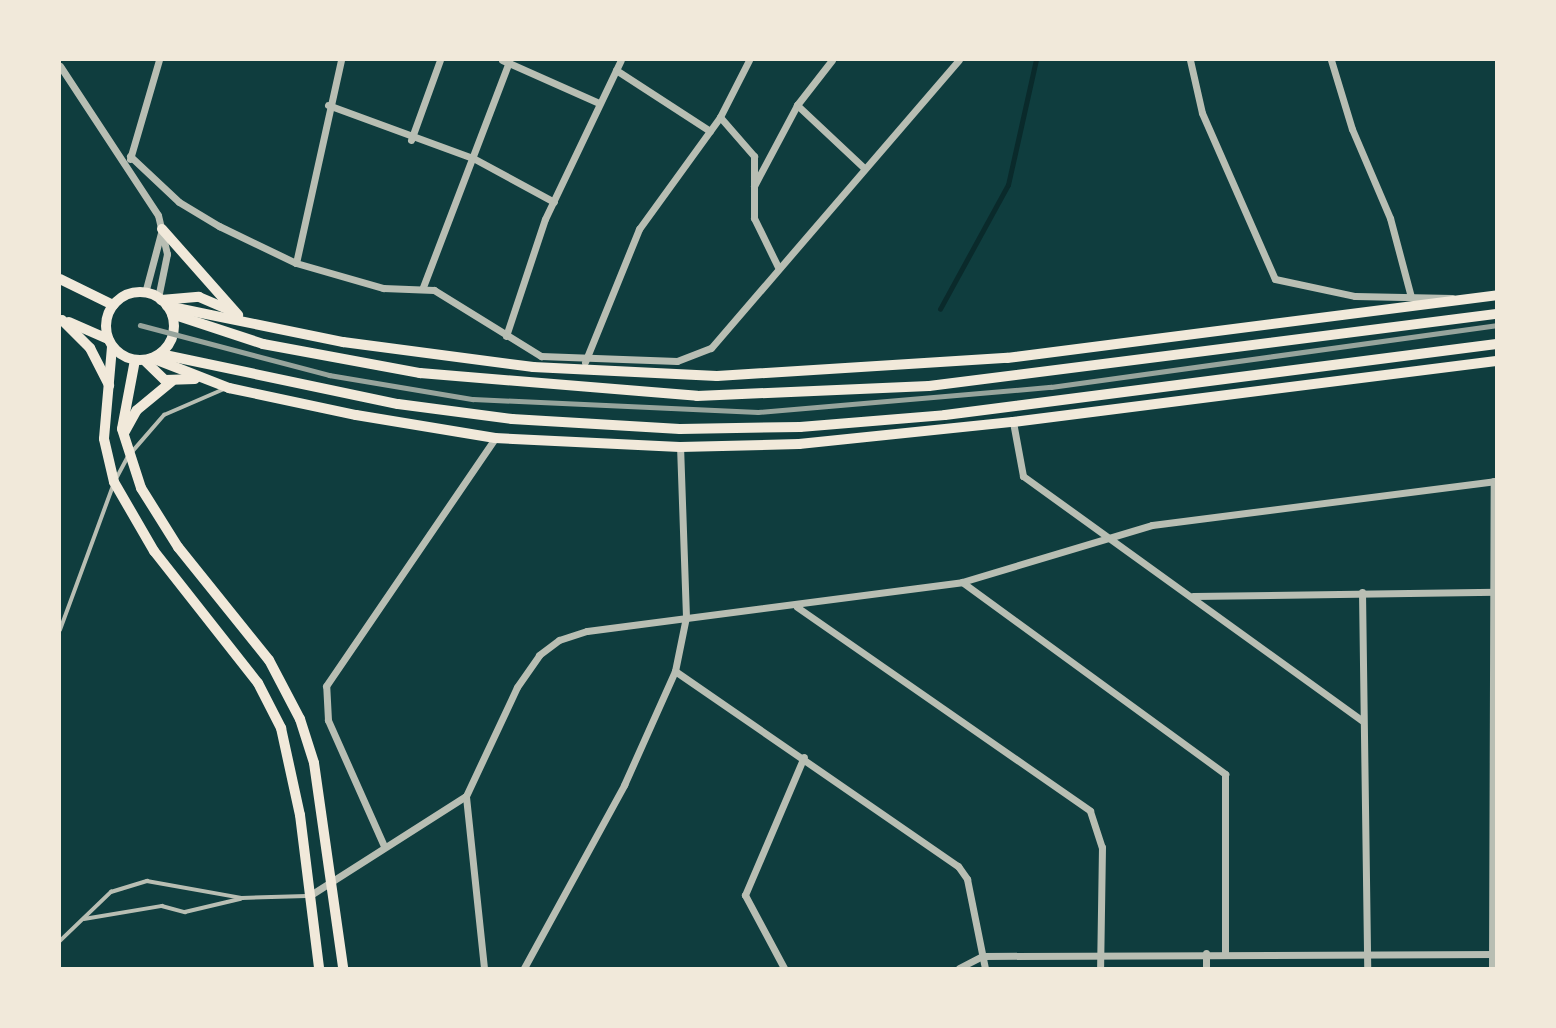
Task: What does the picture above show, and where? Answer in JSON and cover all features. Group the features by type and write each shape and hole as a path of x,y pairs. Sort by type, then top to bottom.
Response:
{"main road":[{"path":"162,229 248,324"},
{"path":"60,279 113,305 145,293 164,304 262,344 420,373 697,396 929,386 1496,314"},
{"path":"164,304 248,324 533,367 730,376 994,359 1496,295"},
{"path":"164,304 200,297 238,316"},
{"path":"164,304 174,331 148,358 123,436 128,458 178,547 286,690 314,763 343,968"},
{"path":"113,305 104,439 114,482 155,551 251,674 281,728 319,968"},
{"path":"61,319 110,343 229,388 495,438 680,447 799,444 1013,422 1496,361"},
{"path":"61,319 90,348 109,384"},
{"path":"148,358 398,404 512,419 680,429 800,428 945,415 1496,344"},
{"path":"148,358 172,381"},
{"path":"123,436 137,410 172,381 201,378"}],"street":[{"path":"128,166 159,60"},
{"path":"296,263 328,105 341,60"},
{"path":"411,140 440,60"},
{"path":"506,336 554,202 621,60"},
{"path":"584,362 639,229 720,117 748,60"},
{"path":"752,190 797,105 832,60"},
{"path":"131,156 179,202 296,263 383,288 424,287 541,356 584,362 677,361 702,355 959,60"},
{"path":"1190,60 1202,113 1275,279 1355,296 1459,300"},
{"path":"1331,60 1352,129 1390,218 1411,297"},
{"path":"424,287 506,61 599,103"},
{"path":"60,66 128,166 162,229 166,266 164,304"},
{"path":"616,70 710,131"},
{"path":"328,105 411,140 473,158 554,202"},
{"path":"797,105 864,168"},
{"path":"720,117 750,147 754,218 778,267"},
{"path":"145,293 162,229"},
{"path":"1013,422 1023,476 1101,536 1192,596 1363,721"},
{"path":"384,846 328,720 326,685 495,438"},
{"path":"524,968 624,785 674,671 686,617 680,447"},
{"path":"309,895 466,796 539,655 587,631 686,617 797,607 962,582 1101,536 1495,481 1492,968"},
{"path":"962,582 1225,774 1225,954"},
{"path":"1362,592 1367,968"},
{"path":"1192,596 1494,592"},
{"path":"797,607 1090,811 1101,840 1100,968"},
{"path":"674,671 804,757 963,871 985,968"},
{"path":"784,968 745,895 804,757"},
{"path":"466,796 484,968"},
{"path":"959,968 983,956 1368,952 1494,954"},
{"path":"1206,953 1206,968"}],"lane":[{"path":"60,630 114,482 128,458 164,415 229,388"},
{"path":"60,941 111,892 147,881 176,881 242,898"},
{"path":"82,920 162,906 185,912 242,898 309,895"}],"waterway":[{"path":"940,309 1008,185 1036,60"}],"railway":[{"path":"140,325 329,375 473,399 758,412 1051,387 1496,325"}]}
